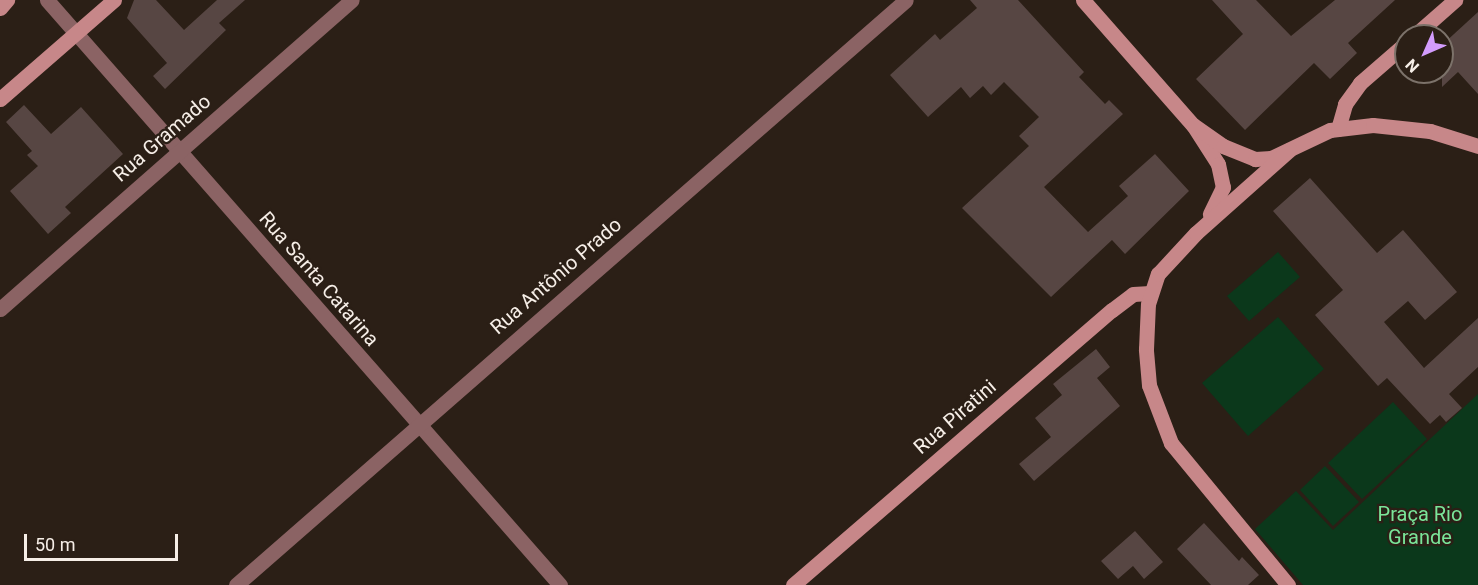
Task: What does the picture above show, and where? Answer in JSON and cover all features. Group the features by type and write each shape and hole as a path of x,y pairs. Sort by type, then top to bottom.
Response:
{"street":[{"path":"0,8 7,0"},
{"name":"Rua Santa Catarina","path":"47,0 76,37 560,585"},
{"path":"0,99 76,37 114,0"},
{"name":"Rua Gramado","path":"0,309 352,0"},
{"name":"Rua Antônio Prado","path":"236,585 418,423 906,0"},
{"path":"1083,0 1193,125 1218,164 1223,187 1220,200 1196,233"},
{"path":"1428,24 1455,0"},
{"path":"1338,129 1345,104 1360,83 1394,53"},
{"path":"1193,125 1223,146 1255,159 1290,150 1338,129 1410,127 1478,146"},
{"path":"1288,585 1174,447 1162,424 1146,367 1150,293 1158,274 1196,233 1290,150"},
{"name":"Rua Piratini","path":"793,585 1112,310 1133,294 1150,293"}],"green space":[{"path":"1278,252 1300,277 1249,321 1227,296"},
{"path":"1278,317 1324,369 1248,436 1202,383"},
{"name":"Praça Rio Grande","path":"1478,394 1478,585 1303,585 1255,529 1296,491 1333,530"},
{"path":"1393,402 1427,439 1362,499 1328,463"},
{"path":"1325,466 1359,502 1333,526 1300,490"}],"building":[{"path":"134,0 156,0 184,30 217,0 245,0 219,23 226,30 165,89 153,76 167,63 127,18"},
{"path":"970,0 1018,0 1084,72 1079,77 1105,104 1109,100 1123,114 1044,187 1088,232 1128,196 1119,186 1155,154 1189,191 1125,254 1112,240 1051,297 962,208 1029,146 1019,136 1039,117 1004,82 991,95 983,86 970,98 961,87 928,117 890,75 935,34 940,40 977,8"},
{"path":"1212,0 1256,0 1291,36 1335,0 1395,0 1348,43 1357,53 1330,79 1314,63 1245,130 1196,79 1243,34"},
{"path":"1478,12 1478,94 1458,72 1454,76 1454,34"},
{"path":"24,105 51,134 81,107 123,154 65,207 71,213 48,234 10,191 38,166 27,155 32,151 6,122"},
{"path":"1310,178 1377,253 1403,230 1457,292 1425,320 1408,301 1384,322 1424,368 1478,318 1478,367 1449,394 1462,408 1446,422 1440,415 1430,424 1387,378 1378,386 1315,315 1343,290 1273,211"},
{"path":"1096,349 1110,367 1097,378 1120,406 1034,481 1019,464 1051,437 1035,418 1062,395 1053,384"},
{"path":"1204,523 1239,561 1242,557 1259,575 1248,585 1211,585 1177,549"},
{"path":"1135,531 1163,562 1144,579 1133,566 1118,579 1101,561"}]}
